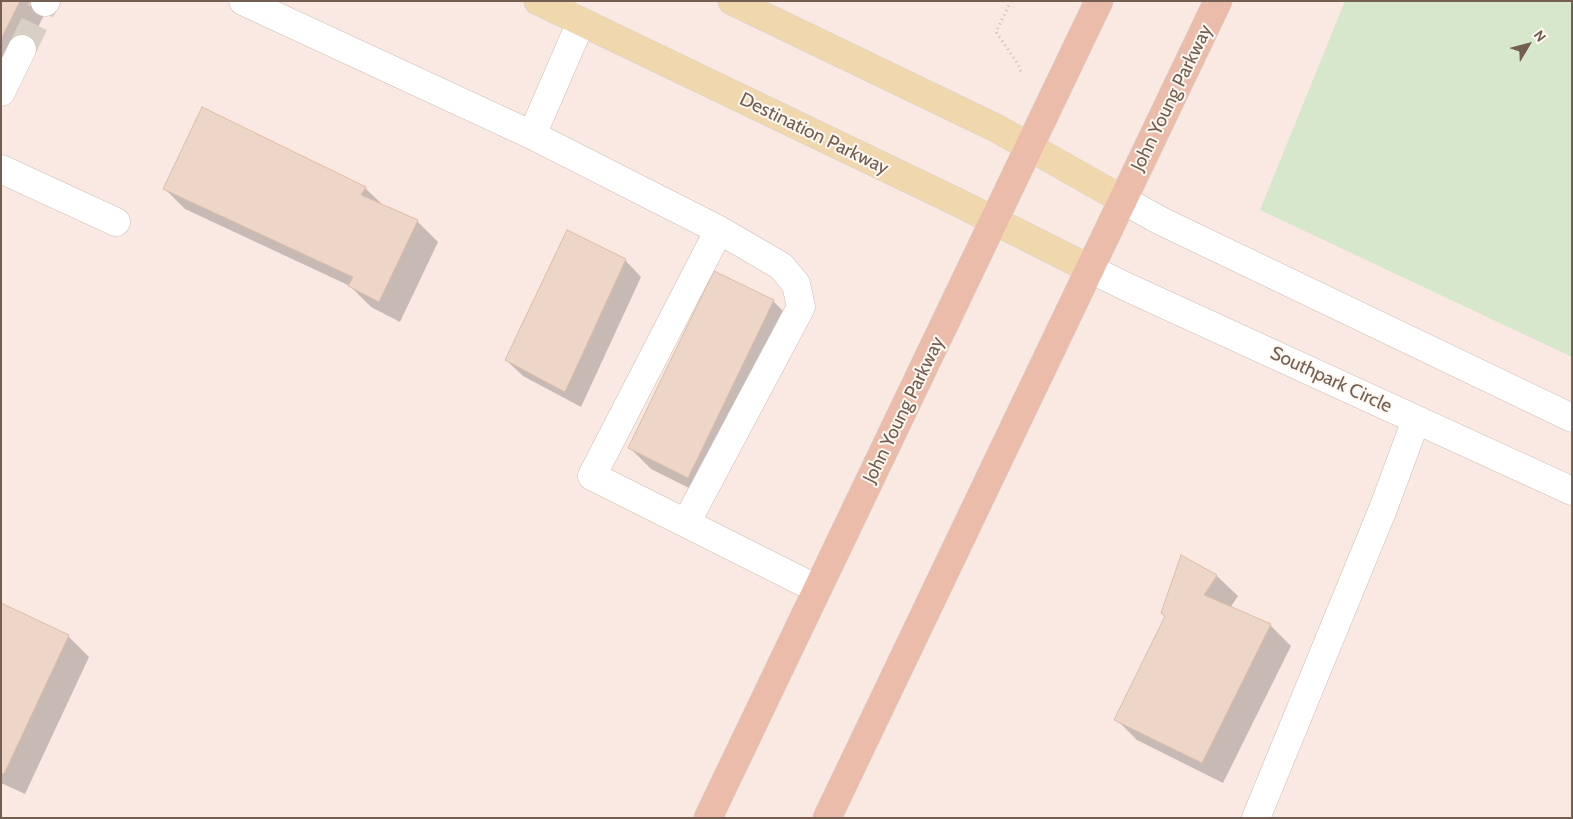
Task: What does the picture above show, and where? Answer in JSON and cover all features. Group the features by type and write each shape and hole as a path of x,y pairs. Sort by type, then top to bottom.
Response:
{"highway":[{"name":"John Young Parkway","path":"708,818 1099,1"},
{"name":"John Young Parkway","path":"828,818 1218,1"}],"main road":[{"name":"Destination Parkway","path":"538,1 1090,268"},
{"path":"732,1 996,128 1123,200"}],"street":[{"path":"243,1 532,136 719,230 780,266 796,284 801,307 686,523"},
{"path":"532,136 581,22"},
{"path":"1,92 22,49"},
{"path":"1,169 116,222"},
{"path":"1123,200 1161,221 1572,418"},
{"path":"719,230 592,476 817,589"},
{"name":"Southpark Circle","path":"1090,268 1129,288 1572,491"},
{"path":"1256,818 1383,509 1416,420"}],"path":[{"path":"1011,1 996,32 1018,64 1022,75"}],"shaded area":[{"path":"1,1 1572,1 1572,818 1,818"}],"green space":[{"path":"1345,1 1572,1 1572,357 1260,210"}],"building":[{"path":"1,1 20,1 1,39"},
{"path":"202,107 366,187 361,195 418,220 379,302 348,286 353,277 163,189"},
{"path":"567,230 626,259 565,392 505,360"},
{"path":"714,271 774,300 688,478 628,448"},
{"path":"1181,555 1217,575 1204,595 1271,624 1202,763 1114,720 1165,616 1161,613"},
{"path":"1,603 69,635 4,774 1,773"}],"tunnel":[{"path":"22,49 45,2"}]}
